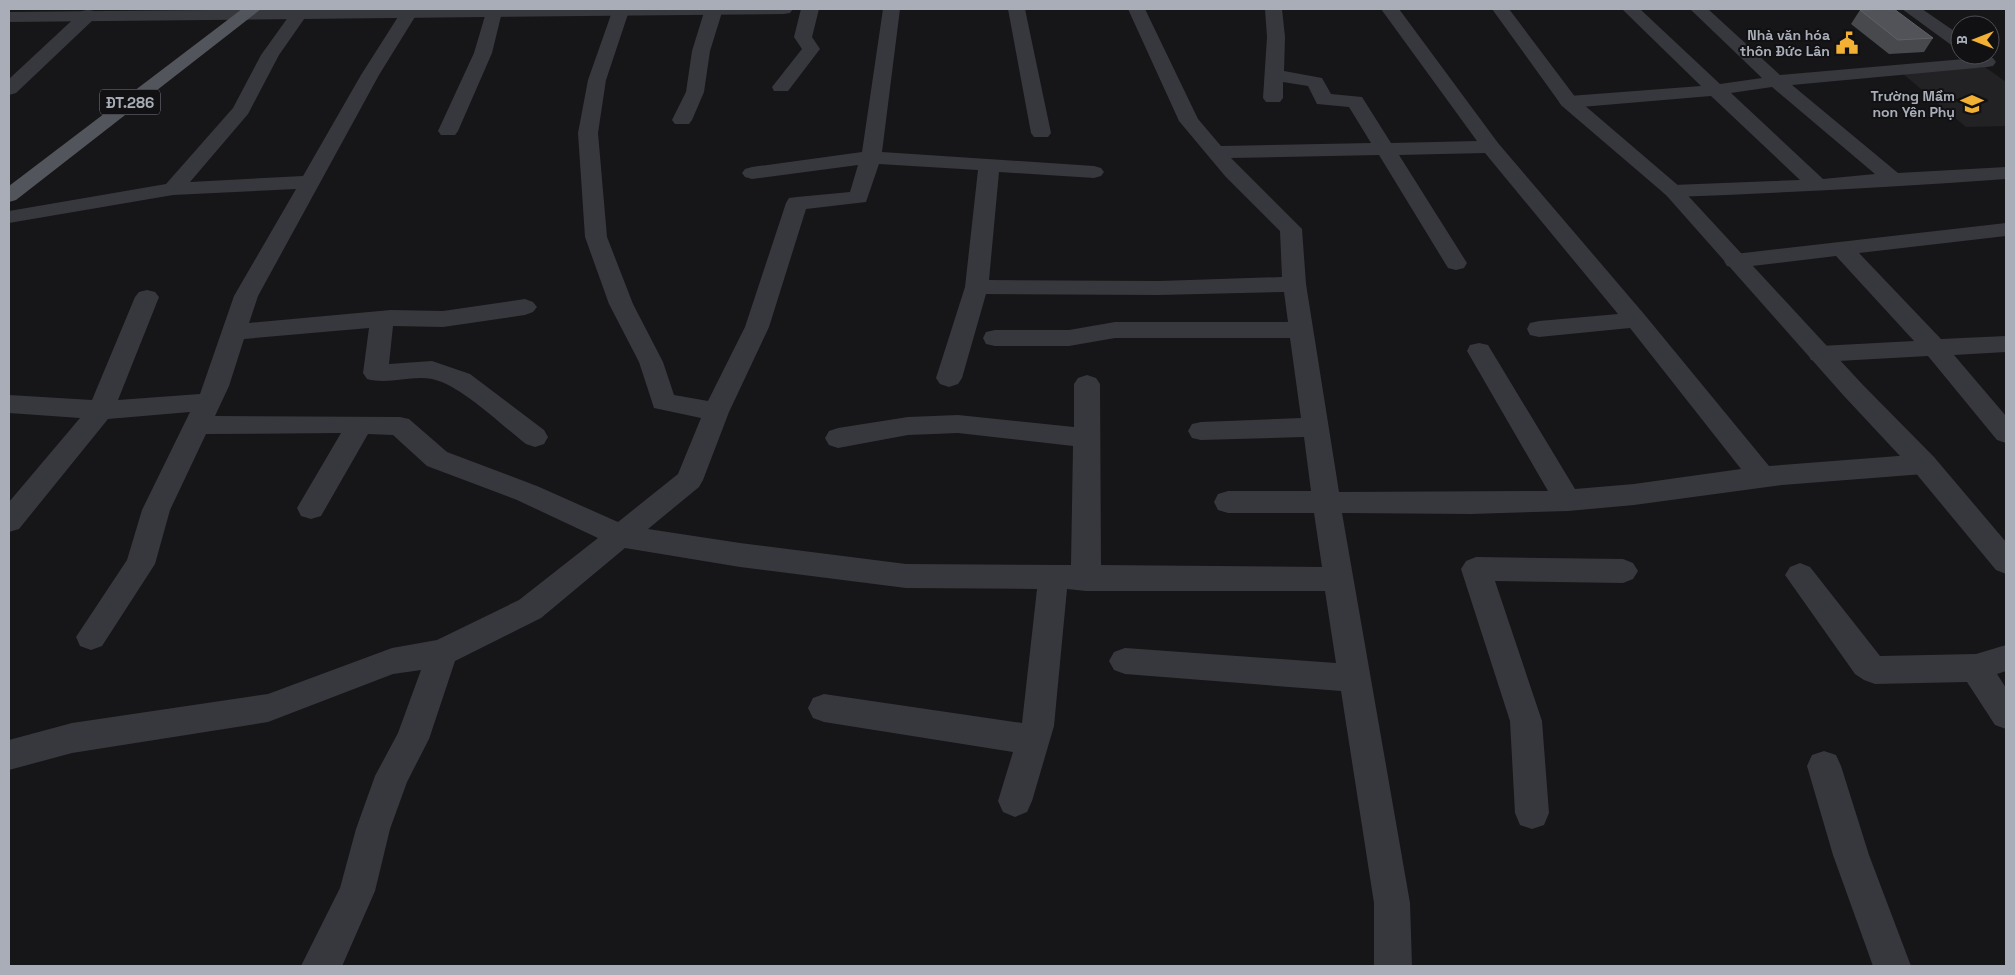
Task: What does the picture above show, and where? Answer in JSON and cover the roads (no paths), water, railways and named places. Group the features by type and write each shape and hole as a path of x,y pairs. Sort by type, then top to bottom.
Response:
{"main road":[{"name":"ĐT.286","path":"9,196 249,11"}],"street":[{"path":"9,17 249,11 493,12 784,9"},
{"path":"782,87 790,72 805,60 811,49 803,37 810,9"},
{"path":"9,755 72,738 268,708 392,661 442,653 530,609 689,480 716,412 757,327 797,203 860,198 871,156 891,9"},
{"path":"1016,9 1041,133"},
{"path":"1136,9 1189,120 1214,152 1291,229 1294,284 1338,580 1392,903 1393,966"},
{"path":"1273,98 1276,37 1274,9"},
{"path":"1390,9 1492,147 1636,320 1762,477"},
{"path":"1500,9 1569,102 1673,191 1820,354 1924,464 2006,562"},
{"path":"1630,9 1818,186"},
{"path":"1698,9 1776,81 1893,179"},
{"path":"1911,9 1950,36"},
{"path":"682,120 695,92 701,51 714,10"},
{"path":"620,11 597,80 588,133 596,237 621,304 651,362 663,402 716,412"},
{"path":"173,190 241,110 270,55 300,12"},
{"path":"91,637 140,564 156,510 203,414 246,296 370,75 409,12"},
{"path":"448,131 483,53 493,12"},
{"path":"9,89 88,16"},
{"path":"1569,102 1716,90 1776,81 1955,65"},
{"path":"1274,75 1315,82 1324,100 1355,101 1456,263"},
{"path":"1214,152 1332,148 1386,151 1492,147"},
{"path":"752,173 871,156 1094,172"},
{"path":"949,378 977,287 988,164"},
{"path":"1673,191 1818,186 1893,179 2006,173"},
{"path":"9,217 173,190 311,182"},
{"path":"1735,261 1843,250 2006,229"},
{"path":"1843,250 1934,347 2004,427"},
{"path":"977,287 1159,288 1294,284"},
{"path":"9,520 101,410 148,297"},
{"path":"233,332 382,319 443,319 525,307"},
{"path":"382,319 376,374 432,370 460,380 535,437"},
{"path":"1539,329 1636,320"},
{"path":"996,338 1069,338 1115,330 1301,330"},
{"path":"1820,354 2006,344"},
{"path":"1479,350 1567,500"},
{"path":"1086,578 1087,384"},
{"path":"9,404 400,426 438,460 527,493 621,536 740,555 906,576 1338,580"},
{"path":"311,508 360,424"},
{"path":"838,438 908,426 958,424 1088,438"},
{"path":"1201,431 1316,428"},
{"path":"1228,502 1327,500 1445,503 1567,500 1616,497 1762,477 1924,464"},
{"path":"1532,813 1526,721 1476,569 1623,572"},
{"path":"1800,575 1866,664 1875,670 1976,668 2006,658"},
{"path":"1015,801 1038,726 1053,578"},
{"path":"320,966 330,951 357,891 373,829 392,776 413,739 442,653"},
{"path":"1124,661 1354,678"},
{"path":"1976,668 2006,716"},
{"path":"824,708 1034,740"},
{"path":"1824,766 1851,855 1892,966"}],"place":[{"name":"Nhà văn hóa thôn Đức Lân","path":"1847,43"},
{"name":"Trường Mầm non Yên Phụ","path":"1972,104"}]}
